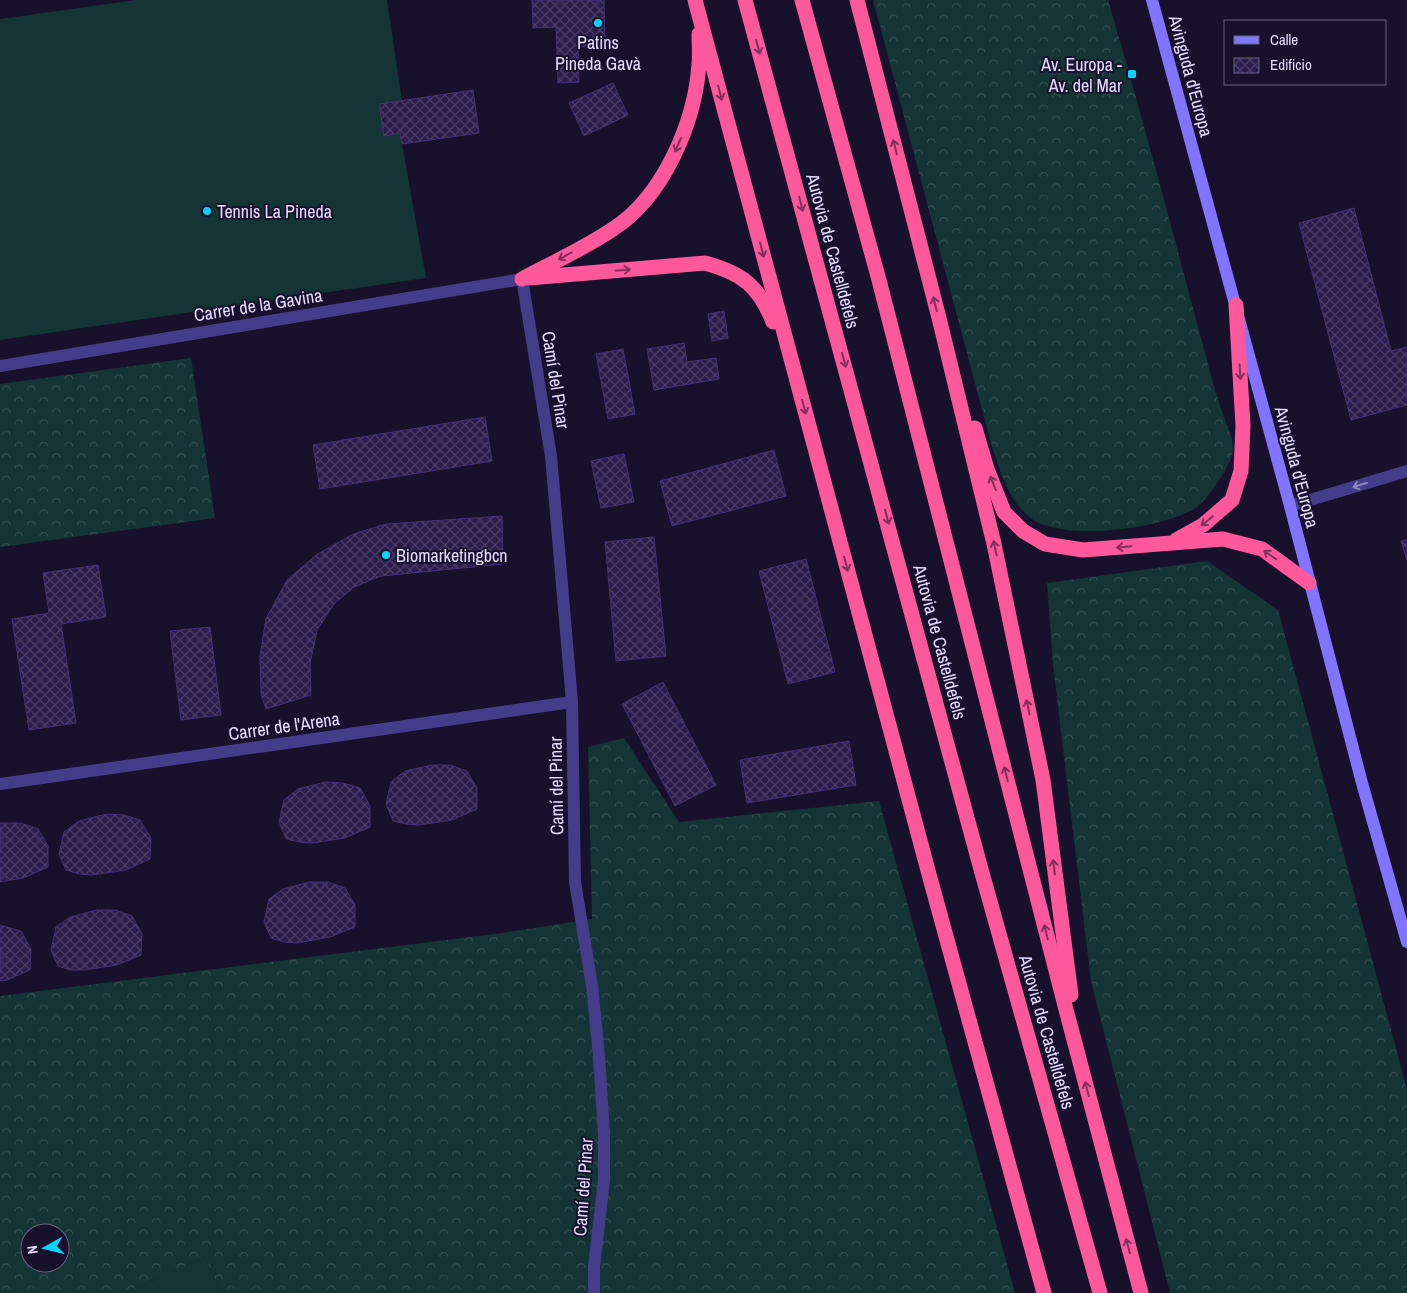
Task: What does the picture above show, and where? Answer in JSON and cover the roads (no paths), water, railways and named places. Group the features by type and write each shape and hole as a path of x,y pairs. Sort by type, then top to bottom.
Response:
{"highway":[{"name":"Autovia de Castelldefels","path":"745,0 982,873 1100,1293"},
{"name":"Autovia de Castelldefels","path":"802,0 879,280 1141,1293"},
{"path":"856,0 939,318 994,544 1043,780 1078,1054"},
{"path":"522,279 614,229 641,206 658,184 687,124 695,90 699,64 697,6"},
{"path":"697,6 1044,1293"},
{"path":"522,279 705,263 722,268 737,275 754,288 766,303 796,378"},
{"path":"1172,542 1203,525 1232,500 1241,471 1243,426 1236,305"},
{"path":"946,352 1004,512 1023,531 1045,544 1083,550 1222,539 1262,550 1309,583"}],"street":[{"name":"Avinguda d'Europa","path":"1152,0 1407,942"},
{"name":"Carrer de la Gavina","path":"0,366 522,279"},
{"name":"Camí del Pinar","path":"522,279 551,456 572,702 575,882 592,985 599,1056 604,1134 604,1180 594,1267 594,1293"},
{"path":"1290,506 1407,471"},
{"name":"Carrer de l'Arena","path":"0,784 572,702"}],"place":[{"name":"Patins Pineda Gavà","path":"598,23"},
{"name":"Av. Europa - Av. del Mar","path":"1132,74"},
{"name":"Tennis La Pineda","path":"207,211"},
{"name":"Biomarketingbcn","path":"386,555"}]}
